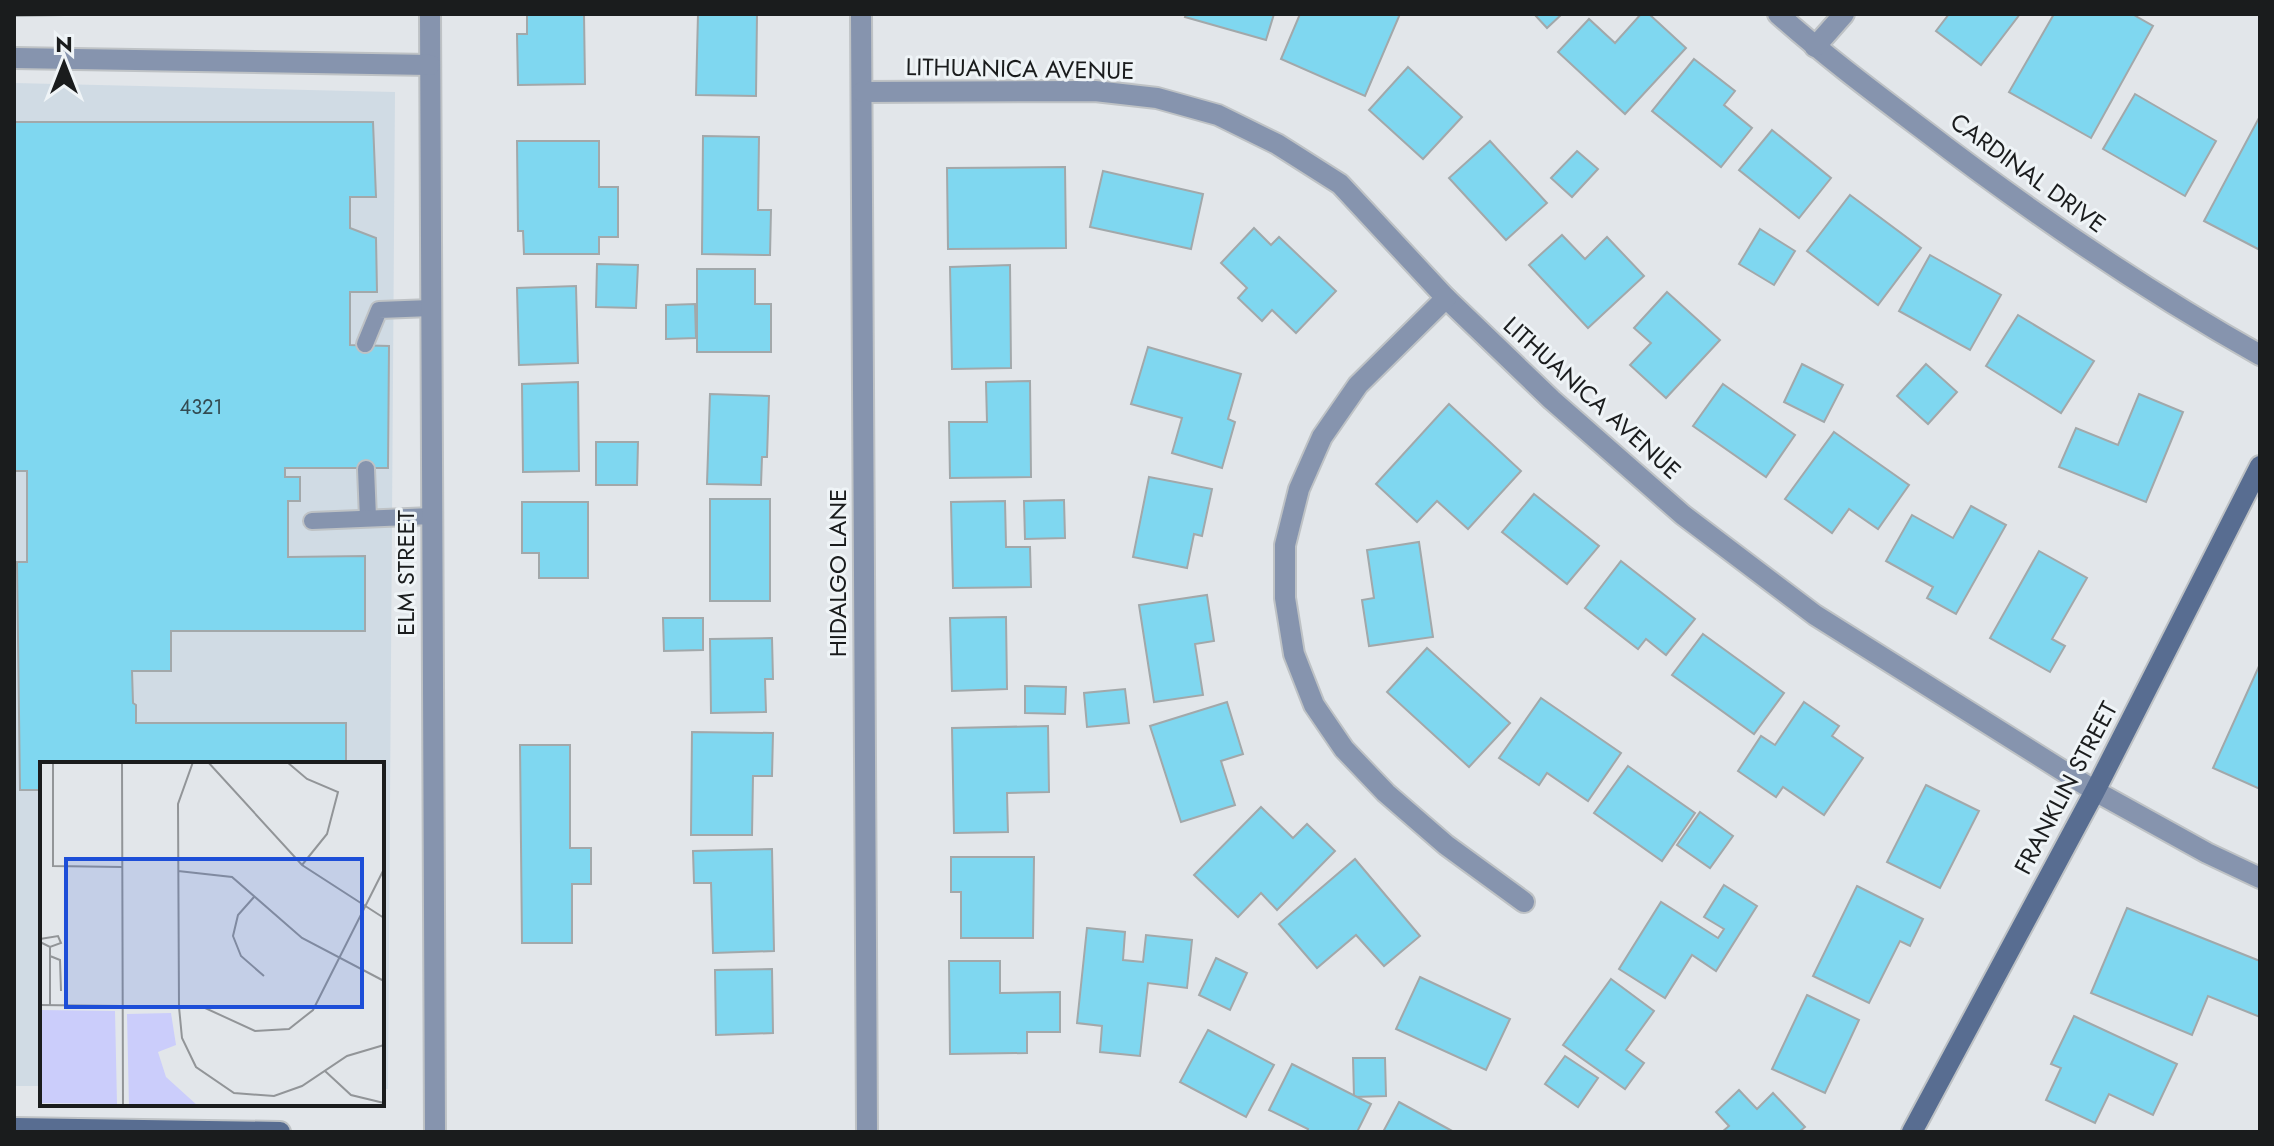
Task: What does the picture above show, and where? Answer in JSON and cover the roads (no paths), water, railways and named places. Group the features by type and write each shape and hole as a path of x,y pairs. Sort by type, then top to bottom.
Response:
{"street":[{"name":"ELM STREET","path":"430,14 435,1132"},
{"name":"HIDALGO LANE","path":"861,14 867,1132"},
{"name":"CARDINAL DRIVE","path":"1778,14 1815,47 1997,187 2186,314 2260,355"},
{"path":"1815,47 1844,14"},
{"path":"14,58 430,65"},
{"name":"LITHUANICA AVENUE","path":"862,92 1095,91 1157,98 1218,115 1277,144 1340,184 1446,298 1552,400 1695,524 1815,615 2095,791 2207,853 2260,878"},
{"path":"1446,298 1358,385 1322,437 1299,489 1285,545 1285,598 1294,654 1314,705 1344,749 1386,793 1446,845 1524,902"},
{"name":"FRANKLIN STREET","path":"1912,1132 2095,791 2260,466"},
{"path":"14,1128 280,1132"}],"lane":[{"path":"365,344 379,310 431,308"},
{"path":"366,469 368,518"},
{"path":"312,521 432,516"}]}
